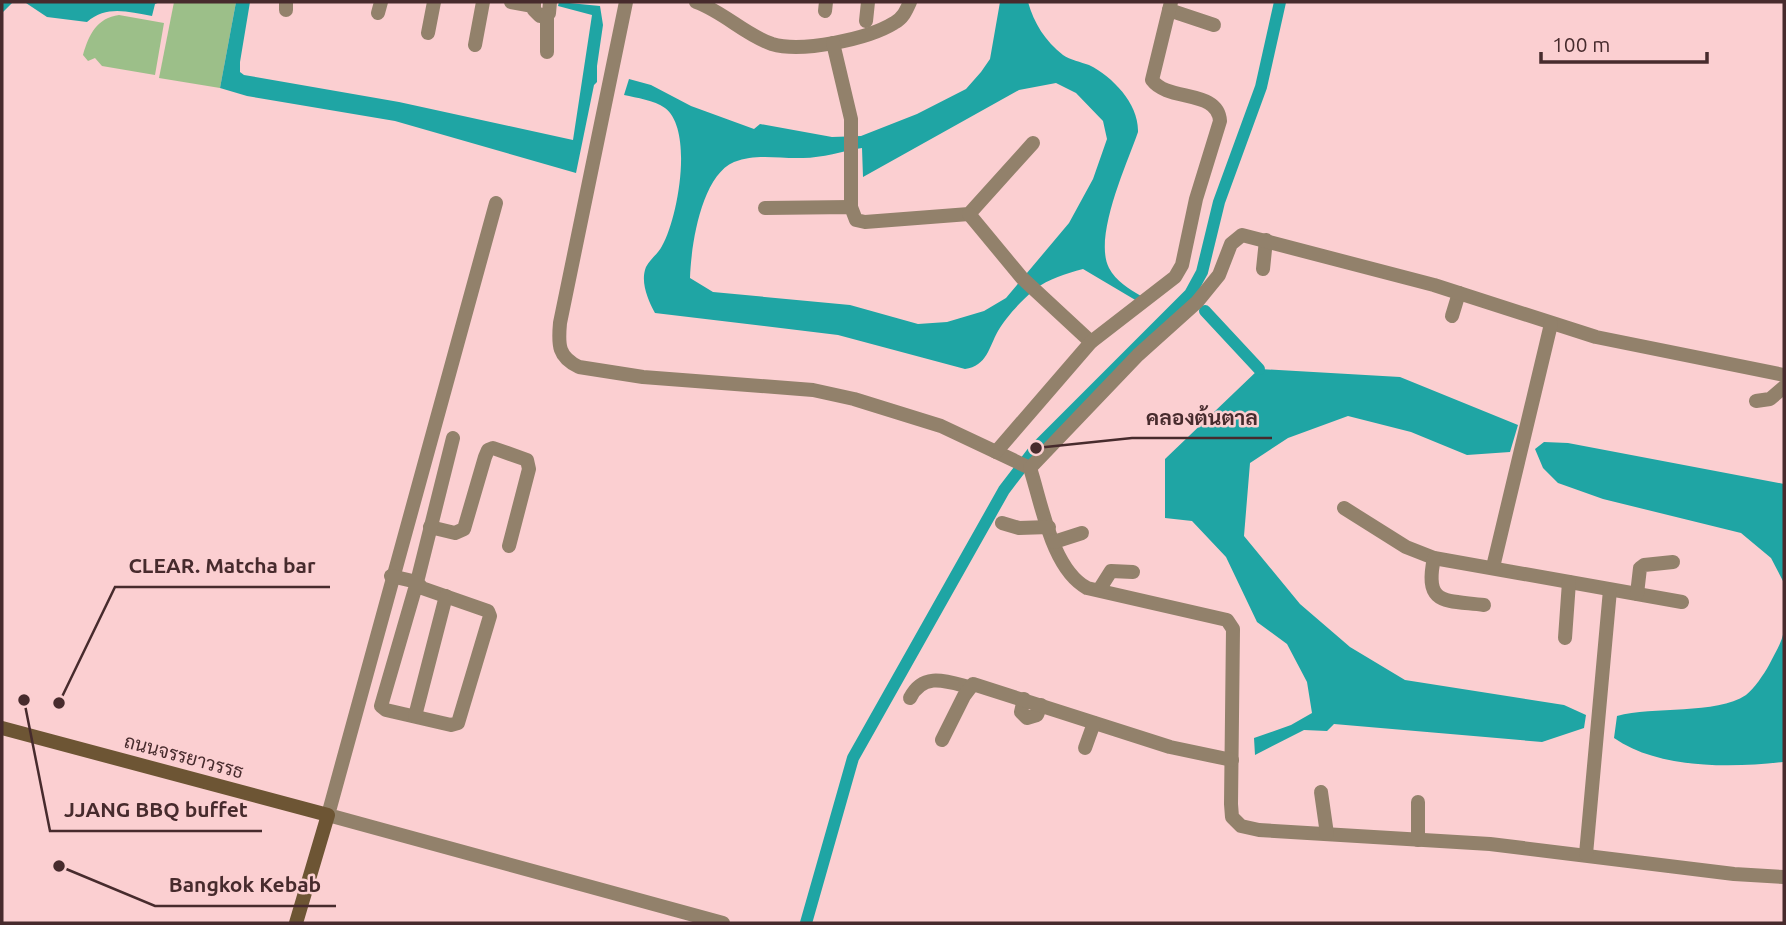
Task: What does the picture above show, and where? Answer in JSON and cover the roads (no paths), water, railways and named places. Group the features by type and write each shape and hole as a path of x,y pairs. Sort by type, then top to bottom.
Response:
{"main road":[{"name":"ถนนจรรยาวรรธ","path":"2,728 328,815"},
{"path":"296,923 328,815"}],"street":[{"path":"428,33 434,2"},
{"path":"475,45 483,2"},
{"path":"511,2 534,4 536,14 548,8 547,52"},
{"path":"626,2 560,323 558,343 562,357 579,368 643,377 790,387 854,399 942,426 1027,467 1065,569 1075,582 1227,620 1235,639 1232,817 1241,826 1586,854 1734,874 1784,877"},
{"path":"866,21 868,2"},
{"path":"705,3 775,45 833,43 893,24 905,15 910,2"},
{"path":"1001,454 1090,342 1175,277 1182,265 1196,199 1220,121 1219,111 1213,103 1158,89 1152,80 1170,6 1214,24"},
{"path":"833,43 851,119 851,207 856,220 865,222 969,214 1033,143"},
{"path":"496,203 390,581 328,815 723,923"},
{"path":"765,208 851,207"},
{"path":"969,214 1035,292 1090,342"},
{"path":"1027,467 1138,355 1197,302 1219,275 1236,238 1242,235 1459,293 1608,340 1784,375"},
{"path":"1263,269 1266,240"},
{"path":"1452,316 1459,293"},
{"path":"1493,567 1551,324"},
{"path":"1756,401 1770,399 1784,387"},
{"path":"390,581 417,587 486,608 490,616 458,723 451,725 386,710 381,706 417,587 453,438"},
{"path":"430,527 454,533 464,529 485,457 488,450 493,448 527,460 529,469 509,546"},
{"path":"1344,508 1406,547 1434,558 1682,602"},
{"path":"1002,523 1019,528 1049,527"},
{"path":"1054,542 1082,533"},
{"path":"1434,558 1430,578 1436,593 1444,599 1484,605"},
{"path":"1637,594 1640,568 1644,565 1673,562"},
{"path":"1099,590 1111,571 1133,572"},
{"path":"1565,638 1569,582"},
{"path":"1586,854 1610,590"},
{"path":"415,716 446,596"},
{"path":"910,698 920,684 930,680 969,687 977,685 1170,747 1232,760"},
{"path":"942,740 969,687"},
{"path":"1085,748 1094,723"},
{"path":"1321,792 1327,834"},
{"path":"1418,802 1418,840"}],"water":[{"path":"2,2 13,2 2,13"},
{"path":"13,2 160,2 155,4 152,16 110,12 102,13 87,22 47,17 26,3"},
{"path":"236,2 250,2 240,62 240,72 244,75 399,102 573,140 592,15 558,6 559,2 600,6 603,25 597,82 594,85 576,173 395,121 247,96 220,88"},
{"path":"1000,2 1028,2 1041,31 1057,50 1066,57 1098,70 1123,92 1134,111 1138,132 1113,200 1105,238 1105,255 1115,277 1141,296 1137,301 1083,269 1058,277 1040,286 1024,299 1001,326 983,360 965,369 838,335 655,313 646,291 644,273 662,246 673,216 680,175 679,135 674,119 661,105 624,95 629,79 651,85 691,106 754,129 760,124 832,137 861,136 917,114 966,89 990,59","holes":["1056,83 1076,93 1103,121 1107,139 1093,179 1069,223 1006,298 984,311 947,322 918,324 850,305 713,292 690,278 696,231 706,196 713,182 734,162 760,157 810,158 862,148 863,177 1019,90"]},
{"path":"1259,369 1400,377 1518,425 1510,452 1467,455 1411,432 1348,416 1288,438 1250,463 1244,536 1300,604 1350,647 1405,680 1564,705 1586,715 1584,728 1542,742 1334,724 1327,731 1304,730 1255,755 1254,738 1291,725 1312,713 1307,682 1287,644 1257,622 1226,557 1192,521 1165,518 1165,459"},
{"path":"1544,442 1568,443 1784,484 1784,583 1771,558 1741,533 1603,499 1558,483 1543,468 1535,449"},
{"path":"1784,630 1783,762 1718,765 1673,761 1652,756 1614,738 1617,716 1701,708 1733,701 1746,695 1767,669"}],"waterway":[{"path":"806,923 853,758 1004,490 1036,448 1190,294 1202,272 1219,202 1261,87 1280,2"},
{"path":"1205,311 1259,369"}],"place":[{"name":"คลองต้นตาล","path":"1036,448"},
{"name":"JJANG BBQ buffet","path":"24,700"},
{"name":"CLEAR. Matcha bar","path":"59,703"},
{"name":"Bangkok Kebab","path":"59,866"}]}
